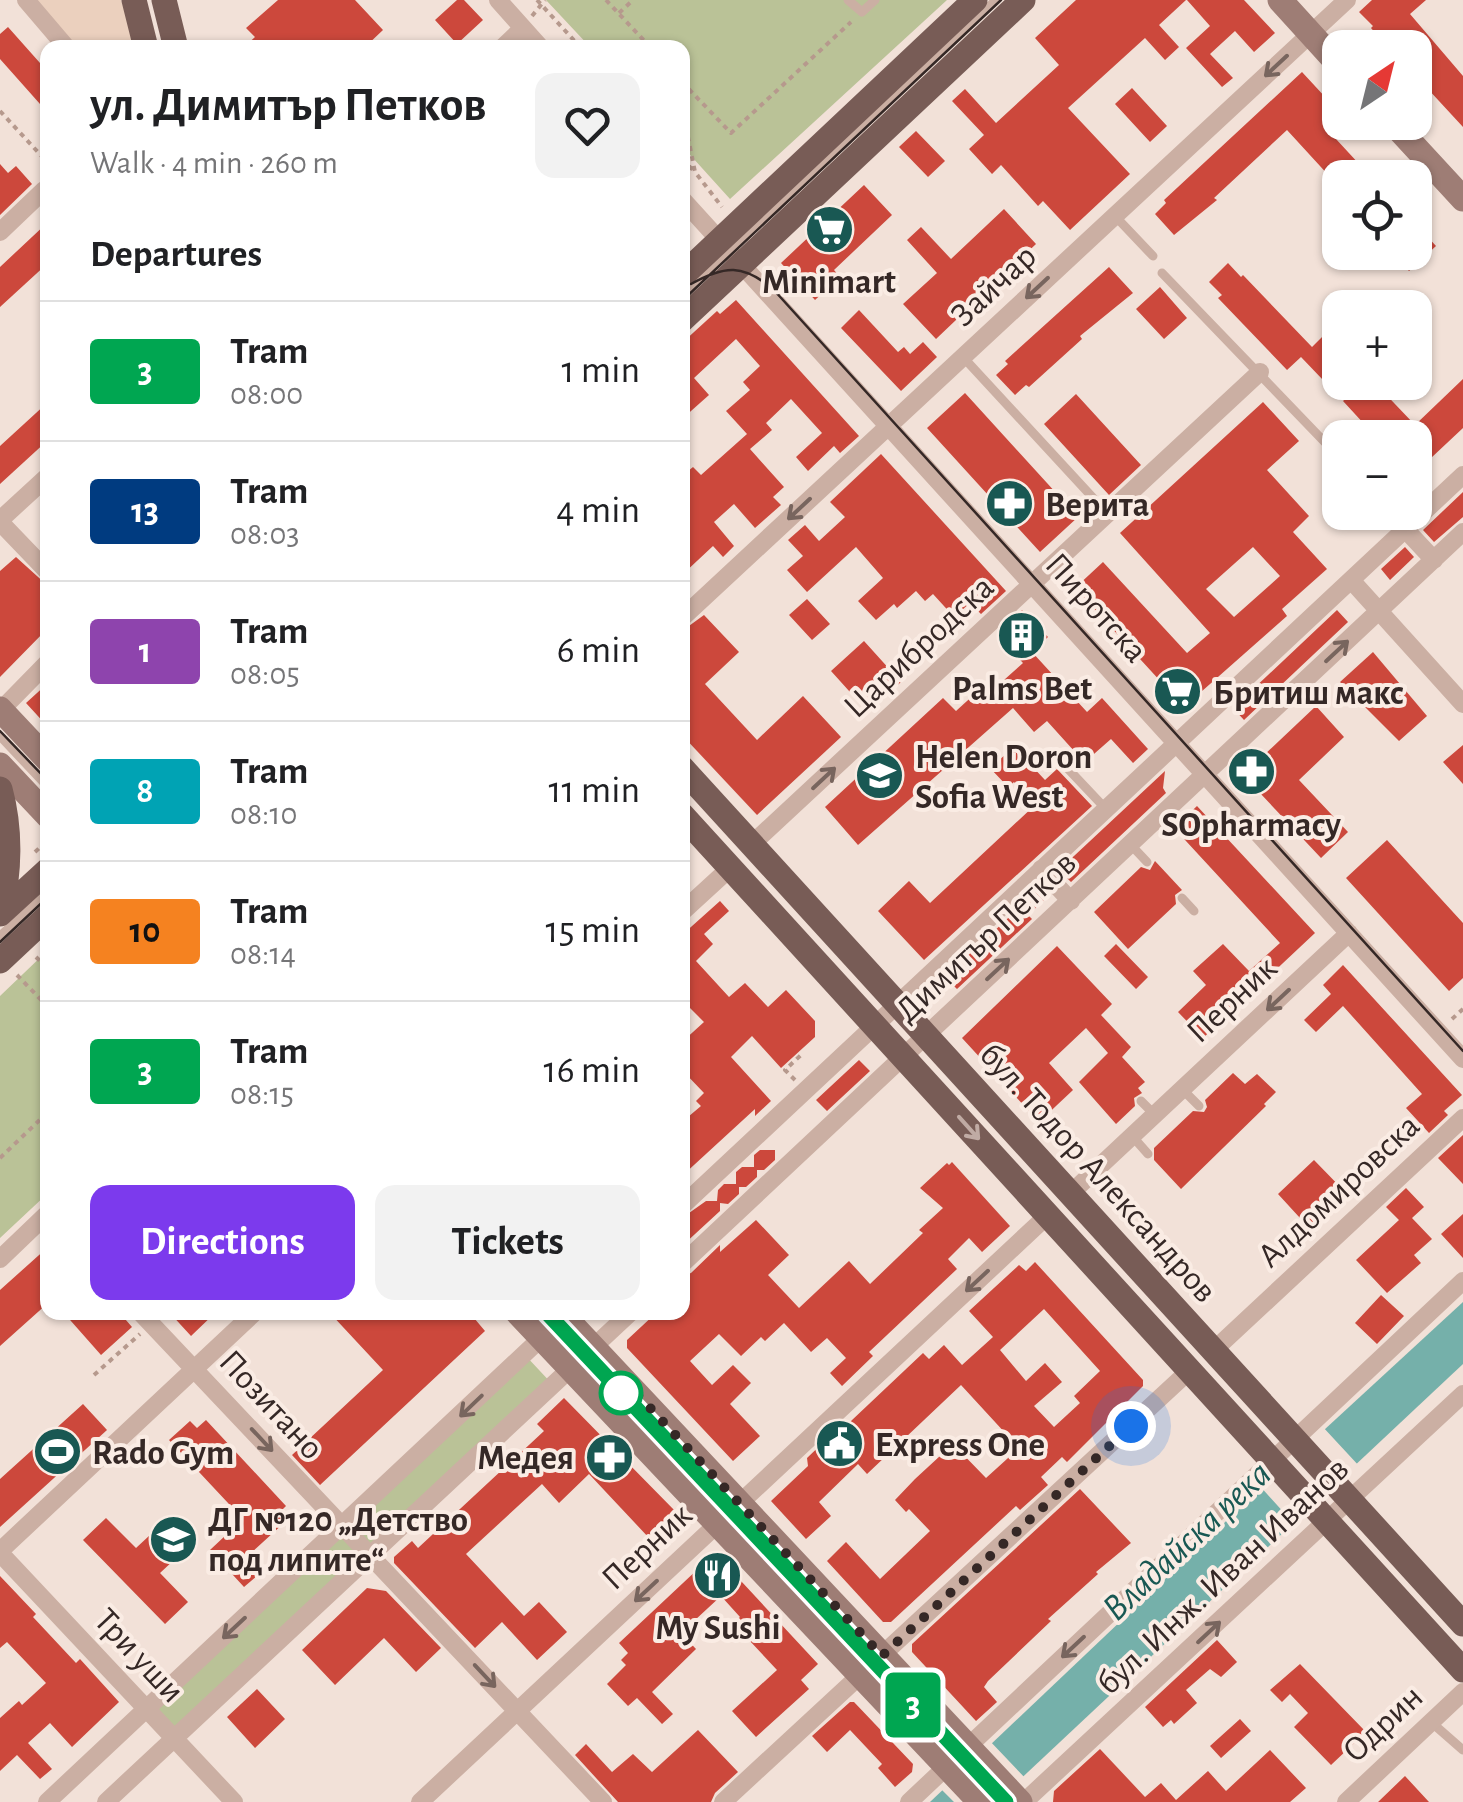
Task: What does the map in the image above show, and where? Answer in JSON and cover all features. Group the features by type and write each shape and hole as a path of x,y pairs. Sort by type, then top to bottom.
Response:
{"main road":[{"path":"134,0 144,40"},
{"path":"164,0 174,40"},
{"path":"690,309 731,252 975,0"},
{"path":"690,272 731,252 1023,0"},
{"path":"1280,0 1322,47"},
{"path":"1409,140 1463,199"},
{"path":"0,709 40,752"},
{"path":"0,764 40,807"},
{"name":"бул. Тодор Александров","path":"690,777 1463,1624"},
{"path":"0,789 8,828 0,914"},
{"name":"бул. Тодор Александров","path":"690,824 1463,1670"},
{"path":"0,914 40,877"},
{"path":"7,966 40,926"},
{"path":"524,1320 980,1802"},
{"path":"570,1320 1020,1800"}],"street":[{"path":"26,0 60,40"},
{"path":"498,0 534,40"},
{"name":"Зайчар","path":"690,611 1347,0"},
{"path":"510,40 523,28"},
{"path":"0,232 40,194"},
{"name":"Пиротска","path":"690,208 1463,1059"},
{"name":"Царибродска","path":"752,844 1260,372"},
{"name":"Димитър Петков","path":"1432,503 1463,474"},
{"path":"40,482 3,512 40,561"},
{"name":"Димитър Петков","path":"690,1198 1404,530"},
{"path":"1406,530 1434,560"},
{"name":"Димитър Петков","path":"690,1257 1463,532"},
{"path":"1351,580 1463,704"},
{"path":"0,709 40,670"},
{"path":"690,905 730,868"},
{"path":"1040,869 1071,901"},
{"name":"Перник","path":"1070,1194 1349,933"},
{"name":"Алдомировска","path":"1214,1351 1463,1118"},
{"name":"Перник","path":"420,1802 1048,1215"},
{"path":"0,1259 40,1220"},
{"name":"бул. Инж. Иван Иванов","path":"909,1802 1463,1281"},
{"name":"Позитано","path":"146,1320 604,1802"},
{"path":"0,1552 247,1320"},
{"path":"46,1802 559,1320"},
{"path":"106,1802 623,1320"},
{"path":"724,1802 1189,1371"},
{"name":"бул. Инж. Иван Иванов","path":"1020,1800 1323,1517 1463,1394"},
{"name":"Три уши","path":"0,1552 234,1802"},
{"name":"Одрин","path":"1346,1802 1463,1692"}],"lane":[{"path":"848,0 862,12 875,0"},
{"path":"690,289 996,0"},
{"path":"1115,216 1153,256"},
{"path":"1162,273 1322,439"},
{"path":"963,357 1108,513"},
{"path":"0,736 40,778"},
{"path":"1054,754 1105,808"},
{"path":"1131,845 1147,862"},
{"path":"1182,898 1194,911"},
{"path":"0,936 40,899"},
{"path":"1182,1089 1199,1106"},
{"path":"1141,1101 1155,1115"},
{"path":"1132,1136 1148,1154"},
{"path":"1431,1722 1463,1750"}],"path":[{"path":"538,0 574,40"},
{"path":"606,0 643,40"},
{"path":"618,13 633,0"},
{"path":"690,90 731,134 862,12"},
{"path":"0,111 40,154"},
{"path":"690,147 695,172"},
{"path":"690,167 726,212"},
{"path":"32,954 40,962"},
{"path":"7,966 40,998"},
{"path":"785,1070 801,1055"},
{"path":"0,1158 40,1121"},
{"path":"94,1374 144,1320"}],"green space":[{"path":"546,0 947,0 730,199 690,155 690,40 583,40"},
{"path":"40,958 40,1201 0,1238 0,996"},
{"path":"525,1355 554,1386 175,1739 147,1709"}],"shaded area":[{"path":"24,0 121,0 135,40 59,40"}],"water":[{"path":"1463,1302 1463,1364 996,1802 930,1802 1261,1488"}],"pier":[{"path":"1322,1426 1360,1467 1296,1526 1258,1484"},
{"path":"988,1739 1027,1780 1003,1802 954,1802 939,1787"}],"building":[{"path":"278,0 355,0 383,30 372,40 252,40 255,37 246,28"},
{"path":"457,0 464,0 483,20 461,40 453,40 435,20"},
{"path":"1076,0 1186,0 1159,25 1179,47 1165,60 1145,38 1068,108 1130,174 1070,230 1043,201 1038,206 1001,165 992,174 969,149 984,135 952,101 965,89 996,123 1059,65 1035,38"},
{"path":"1187,0 1244,0 1275,33 1254,52 1235,31 1210,54 1233,78 1222,87 1186,48 1210,26"},
{"path":"1372,0 1426,0 1410,14 1424,30 1373,30 1359,12"},
{"path":"8,27 40,63 40,104 0,59 0,34"},
{"path":"1432,40 1463,76 1463,127 1432,93"},
{"path":"1302,72 1322,94 1322,140 1337,140 1355,160 1322,160 1322,168 1287,130 1214,198 1217,200 1174,235 1155,214 1166,203 1164,200"},
{"path":"1132,88 1167,126 1150,142 1115,104"},
{"path":"916,131 945,161 928,177 899,147"},
{"path":"0,164 8,173 16,166 32,184 0,215"},
{"path":"864,185 892,215 834,270 840,277 815,300 781,263"},
{"path":"1004,209 1036,244 936,339 903,304 937,273 907,240 921,227 951,259"},
{"path":"40,230 40,270 0,307 0,267"},
{"path":"1228,263 1312,347 1322,337 1322,379 1301,357 1287,370 1218,298 1222,295 1209,282"},
{"path":"1109,267 1133,293 1080,336 1082,339 1029,387 1026,385 1015,395 996,375 1008,364 1005,361"},
{"path":"1160,287 1187,318 1164,339 1136,309"},
{"path":"736,300 859,436 840,453 834,446 808,471 796,457 822,433 791,399 766,423 772,430 750,449 784,487 773,497 781,505 755,528 734,504 714,522 734,546 723,557 713,546 690,568 690,469 693,467 701,475 747,434 726,411 750,390 743,382 760,366 736,339 694,378 709,395 690,412 690,336 717,311 720,314"},
{"path":"859,310 898,352 904,347 910,354 923,342 937,357 901,391 841,328"},
{"path":"1463,379 1463,428 1432,457 1432,420 1420,420"},
{"path":"965,393 1078,517 1040,552 927,428"},
{"path":"1076,394 1141,465 1109,495 1044,424"},
{"path":"1391,400 1410,420 1360,420 1343,401"},
{"path":"1263,402 1299,441 1267,470 1309,516 1293,532 1327,569 1282,609 1287,616 1184,707 1075,588 1103,562 1187,653 1210,633 1120,533","holes":["1253,547 1280,576 1234,617 1206,589"]},
{"path":"40,409 40,447 0,484 0,446"},
{"path":"881,454 1006,591 981,614 970,603 954,617 933,594 925,601 916,591 876,620 858,601 883,578 856,547 807,592 787,570 803,556 788,540 805,525 819,541 845,517 830,502"},
{"path":"1463,492 1463,517 1434,542 1423,530 1432,530 1432,521"},
{"path":"1405,547 1414,557 1390,580 1381,569"},
{"path":"16,557 40,579 40,636 0,677 0,571"},
{"path":"807,599 830,624 812,640 789,615"},
{"path":"1022,610 1048,637 1032,652 1087,712 1102,698 1148,749 1133,763 1111,739 1078,768 1069,758 1075,752 1047,721 1034,732 1013,708 858,845 825,807 943,698 956,711 989,681 995,688 1023,663 997,635"},
{"path":"1337,610 1348,622 1244,720 1233,708"},
{"path":"704,615 739,652 705,684 757,740 803,696 841,737 757,815 690,744 690,625"},
{"path":"864,641 901,682 868,712 831,671"},
{"path":"1373,652 1427,716 1399,741 1340,682"},
{"path":"40,690 40,718 26,703"},
{"path":"1316,706 1344,737 1299,780 1348,832 1321,858 1243,775"},
{"path":"1463,745 1463,784 1443,762"},
{"path":"1014,747 1045,780 1057,769 1092,806 924,960 878,911 909,881 930,903 1035,805 1014,782 1008,787 990,768"},
{"path":"1165,771 1166,793 1071,882 1059,870"},
{"path":"1197,806 1315,933 1203,1038 1178,1012 1206,985 1193,971 1223,944 1249,971 1280,943 1174,828"},
{"path":"1387,840 1463,923 1463,978 1449,991 1346,878"},
{"path":"1155,861 1182,890 1175,895 1176,904 1128,949 1094,912 1141,867 1150,870"},
{"path":"1037,891 1045,899 1028,915 1032,919 957,989 945,977"},
{"path":"720,901 729,911 704,934 713,944 696,961 729,997 745,983 768,1007 786,990 815,1021 815,1037 781,1068 752,1036 731,1057 771,1101 755,1116 755,1109 690,1169 690,1115 701,1106 696,1101 704,1093 690,1078 690,1035 704,1022 690,1008 690,928"},
{"path":"1116,944 1148,977 1136,989 1104,956"},
{"path":"1057,946 1112,1004 1101,1015 1131,1047 1122,1057 1145,1082 1138,1088 1142,1093 1134,1098 1135,1106 1116,1124 1079,1082 1108,1053 1086,1028 1049,1063 1073,1090 1039,1122 962,1038"},
{"path":"1343,965 1462,1095 1444,1111 1448,1115 1429,1133 1406,1108 1422,1094 1343,1006 1316,1032 1304,1020 1331,994 1323,985"},
{"path":"859,1060 870,1071 827,1111 816,1100"},
{"path":"1233,1073 1245,1084 1257,1074 1276,1092 1181,1189 1154,1160 1154,1148 1193,1111 1204,1112 1205,1100"},
{"path":"1463,1135 1463,1184 1438,1158"},
{"path":"760,1150 775,1150 775,1160 764,1170 757,1170 757,1177 746,1187 739,1187 739,1194 728,1204 720,1203 720,1211 690,1239 690,1212 706,1201 717,1201 718,1190 724,1184 736,1184 736,1172 742,1167 754,1167 754,1155"},
{"path":"1314,1160 1348,1195 1311,1230 1278,1194"},
{"path":"952,1162 1010,1226 982,1252 969,1238 948,1259 957,1269 869,1352 873,1356 842,1386 830,1373 846,1358 827,1338 811,1352 784,1323 741,1356 719,1334 690,1361 712,1385 733,1365 751,1383 730,1404 760,1436 733,1461 627,1348 627,1340 648,1320 690,1320 690,1273 720,1245 720,1252 756,1220 789,1255 768,1275 799,1308 849,1261 870,1284 943,1208 920,1188"},
{"path":"1406,1188 1424,1207 1412,1218 1432,1239 1414,1255 1421,1263 1387,1293 1356,1260 1399,1220 1386,1207"},
{"path":"1463,1214 1463,1258 1441,1234"},
{"path":"40,1254 40,1310 0,1346 0,1290"},
{"path":"1035,1262 1143,1380 1143,1386 1067,1462 1062,1457 1041,1477 1048,1485 1020,1510 1016,1506 891,1622 883,1622 827,1561 846,1542 880,1579 930,1531 895,1500 915,1479 953,1444 986,1478 1019,1448 961,1385 867,1474 858,1464 819,1502 831,1516 806,1539 771,1501 808,1466 807,1458 923,1353 929,1359 944,1345 962,1365 993,1337 969,1311 1019,1265 1026,1271","holes":["1044,1309 1100,1371 1074,1396 1080,1403 1054,1427 1034,1406 1062,1382 1045,1363 1026,1381 1000,1350"]},
{"path":"1381,1295 1404,1316 1377,1344 1355,1323"},
{"path":"70,1320 126,1320 132,1327 101,1355"},
{"path":"176,1320 208,1320 191,1336"},
{"path":"336,1320 476,1320 485,1331 320,1485 292,1455 383,1370"},
{"path":"564,1398 678,1514 650,1539 589,1474 559,1503 542,1484 466,1554 524,1616 539,1602 567,1632 537,1660 502,1622 475,1648 394,1563 394,1557 412,1541 418,1548 544,1431 537,1424"},
{"name":"Rado Gym","path":"83,1404 107,1430 0,1527 0,1479"},
{"path":"206,1420 286,1506 278,1514 285,1522 250,1554 264,1570 244,1587 210,1550 243,1519 169,1440 190,1421 197,1428"},
{"path":"1080,1489 1131,1543 1096,1572 988,1681 984,1687 997,1702 976,1721 912,1652 912,1644"},
{"path":"106,1518 136,1548 150,1535 174,1560 160,1573 188,1602 165,1624 83,1540"},
{"path":"715,1553 818,1664 801,1680 809,1689 756,1737 732,1711 777,1670 733,1623 740,1617 721,1596 681,1633 696,1649 652,1692 673,1714 662,1724 637,1698 628,1706 607,1684 626,1665 621,1660 628,1653 619,1643"},
{"path":"0,1576 76,1663 80,1659 119,1702 72,1747 50,1723 28,1743 52,1769 40,1779 17,1755 0,1771 0,1718 46,1683 7,1642 0,1648"},
{"path":"367,1588 386,1591 441,1648 416,1672 384,1638 335,1685 302,1650"},
{"path":"1217,1640 1237,1662 1221,1677 1210,1669 1186,1690 1197,1703 1174,1724 1171,1720 1163,1727 1145,1707"},
{"path":"1300,1664 1366,1732 1331,1765 1294,1727 1308,1713 1290,1694 1282,1702 1270,1690"},
{"path":"257,1689 285,1719 255,1748 227,1717"},
{"path":"850,1702 913,1764 912,1772 895,1787 878,1768 882,1764 850,1730 827,1752 812,1736"},
{"path":"1240,1719 1251,1731 1221,1758 1210,1746"},
{"path":"698,1730 738,1772 715,1793 711,1802 618,1802 575,1755 586,1744 612,1772 633,1754 652,1772"},
{"path":"1100,1749 1145,1797 1161,1783 1176,1800 1208,1771 1226,1791 1270,1750 1306,1788 1290,1802 1053,1802 1054,1791"},
{"path":"1405,1776 1429,1802 1378,1802"}],"tram line":[{"path":"690,293 1001,0"},
{"path":"691,284 714,273 734,270 752,275 773,289 1463,1051"},
{"path":"0,731 40,773"},
{"path":"0,942 40,904"},
{"path":"541,1320 994,1802"},
{"name":"3","path":"553,1320 1006,1802"}],"place":[{"name":"Minimart","path":"829,229"},
{"name":"Верита","path":"1010,504"},
{"name":"Palms Bet","path":"1022,636"},
{"name":"Бритиш макс","path":"1178,692"},
{"name":"SOpharmacy","path":"1251,772"},
{"name":"Helen Doron Sofia West","path":"880,776"},
{"name":"Express One","path":"840,1444"},
{"name":"Rado Gym","path":"57,1452"},
{"name":"Медея","path":"609,1457"},
{"name":"ДГ №120 „Детство под липите“","path":"173,1539"},
{"name":"My Sushi","path":"718,1575"}],"route":[{"path":"621,1393 637,1394 882,1656 1131,1426"}],"water label":[{"name":"Владайска река","path":"1186,1540"}]}
